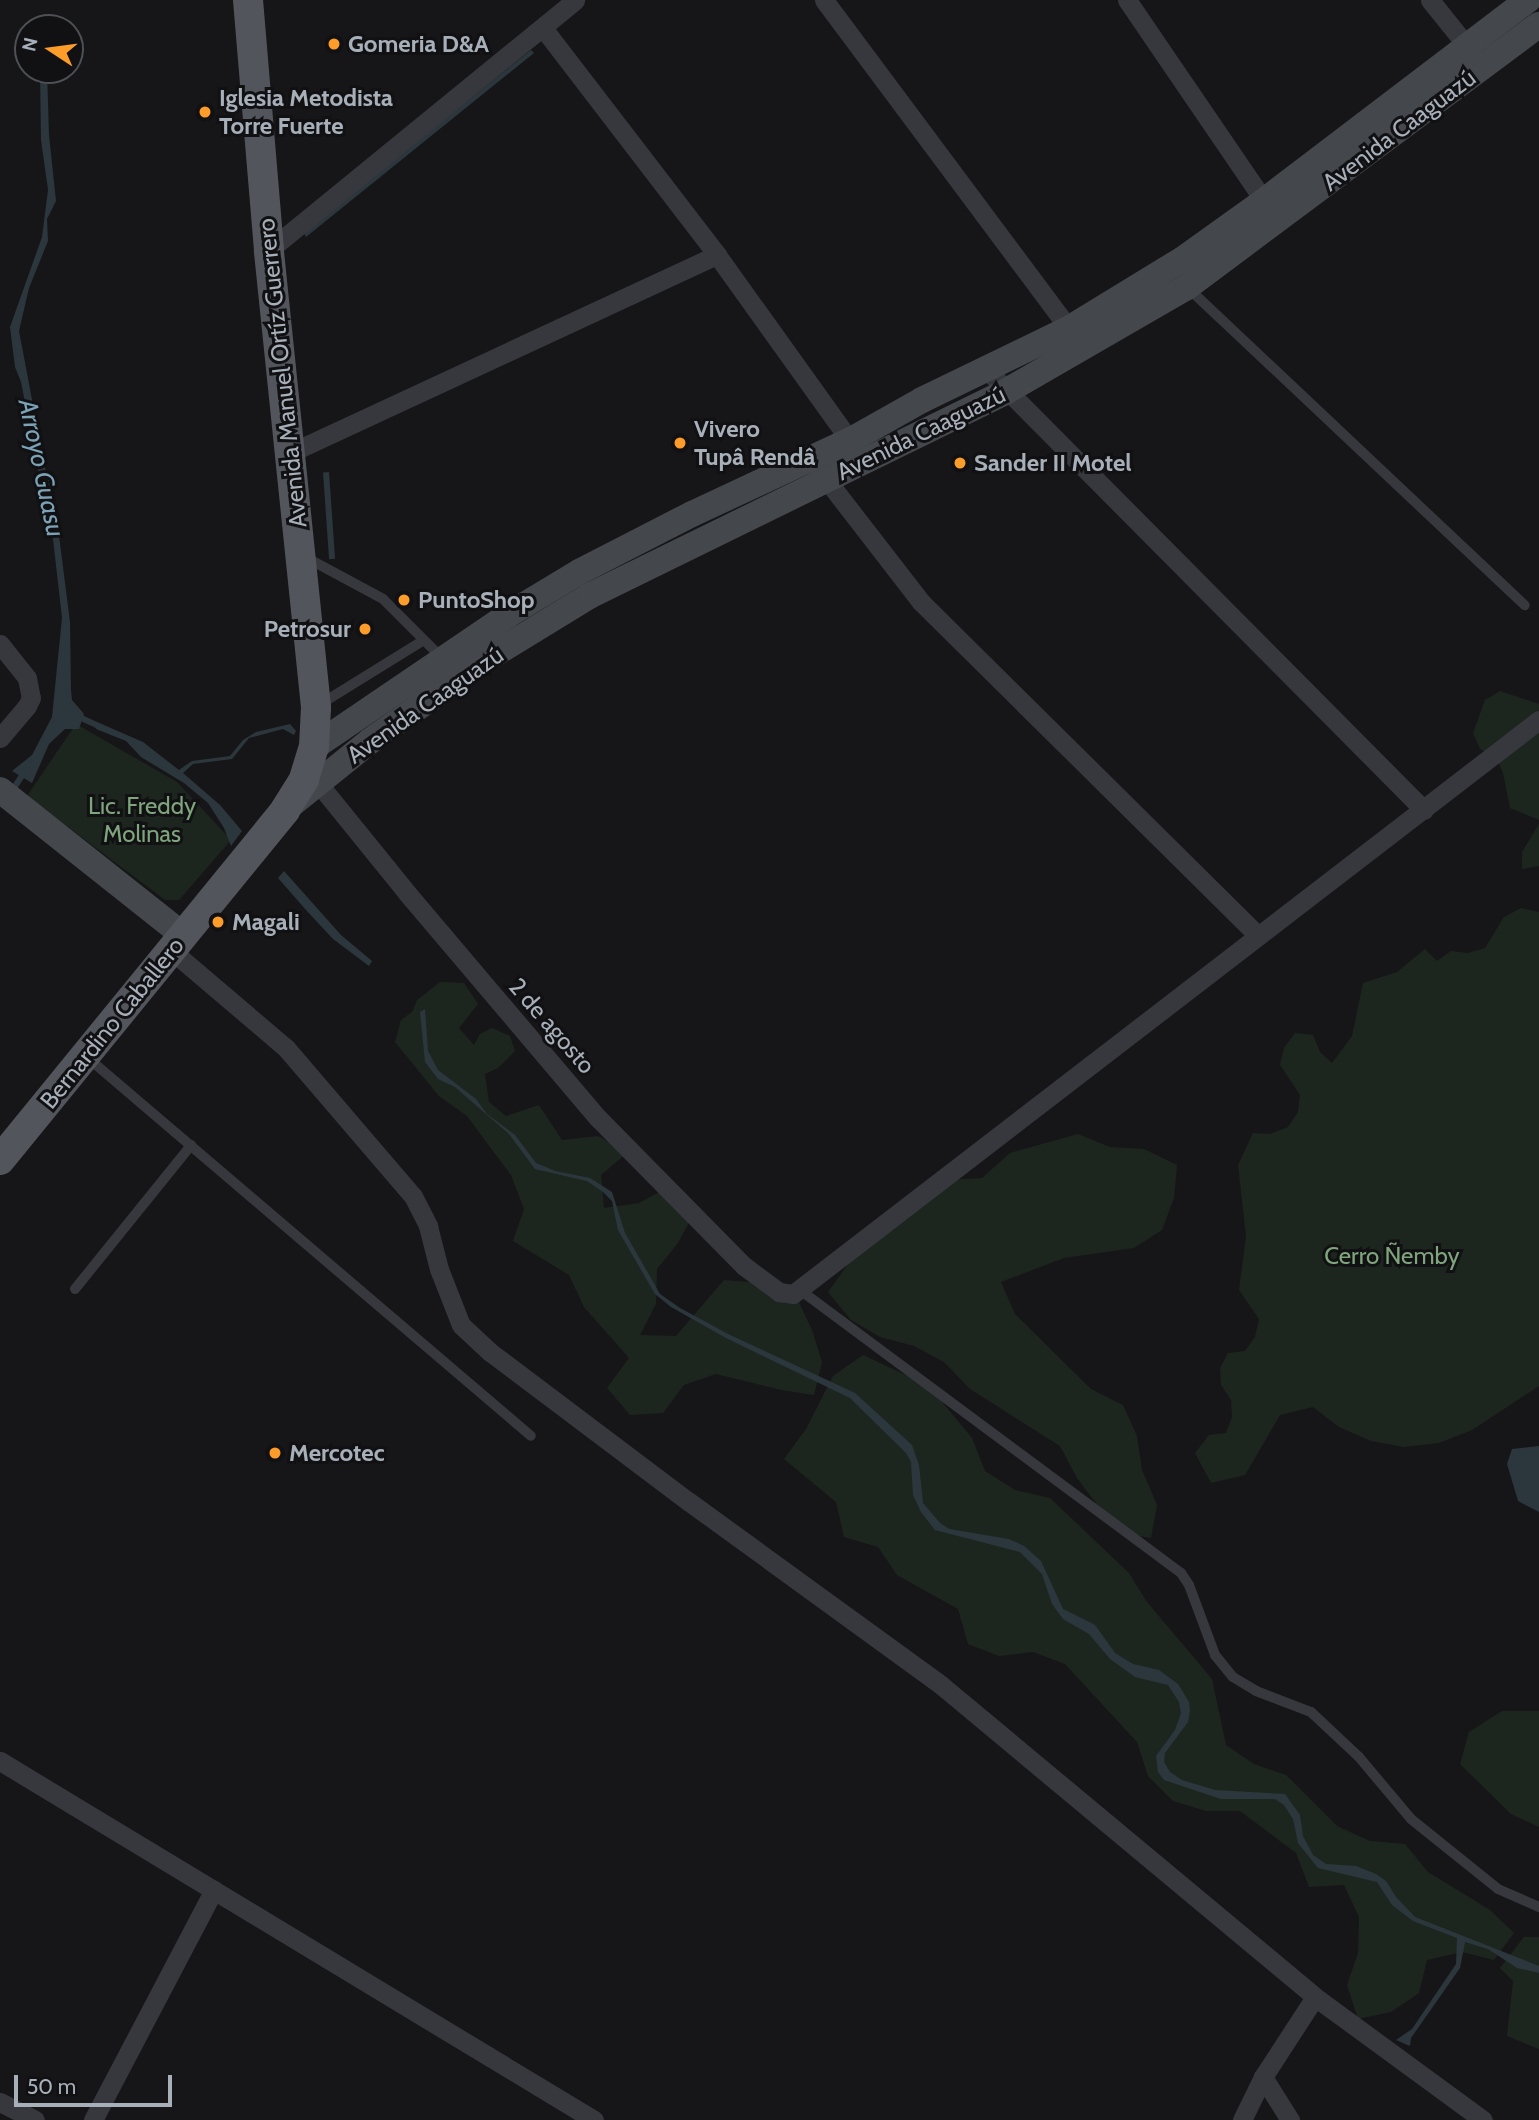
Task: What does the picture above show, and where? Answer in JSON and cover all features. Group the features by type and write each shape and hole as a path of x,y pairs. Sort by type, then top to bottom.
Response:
{"main road":[{"name":"Avenida Manuel Ortíz Guerrero","path":"248,0 269,250 316,707 314,747"},
{"name":"Bernardino Caballero","path":"0,1160 285,810 304,779 314,747"}],"street":[{"path":"269,250 575,0"},
{"path":"824,0 1077,339"},
{"path":"1127,0 1264,201"},
{"path":"1430,0 1476,56"},
{"name":"Avenida Caaguazú","path":"858,451 922,400 987,370 1077,339 1187,287 1476,56 1528,0"},
{"name":"Avenida Caaguazú","path":"285,810 370,741 488,658 589,596 819,470 858,451 1005,392 1182,258 1264,201 1476,56 1539,25"},
{"path":"543,28 717,255 858,451"},
{"path":"290,453 717,255"},
{"path":"987,370 1005,392 1424,810"},
{"path":"819,470 921,602 1257,935"},
{"name":"Avenida Caaguazú","path":"314,747 434,649 692,514 819,470"},
{"path":"0,644 27,678 31,698 0,738"},
{"path":"800,1290 1539,720"},
{"path":"314,747 318,783"},
{"name":"2 de agosto","path":"318,783 407,893 598,1118 744,1266 779,1292 793,1294 800,1290"},
{"path":"0,790 177,943 286,1048 413,1196 428,1226 439,1269 461,1325 480,1343 688,1502 941,1685 1315,1997 1483,2120"},
{"path":"0,1761 594,2120"},
{"path":"93,2120 214,1890"},
{"path":"1242,2120 1263,2077 1315,1997"},
{"path":"1263,2077 1290,2120"},
{"path":"0,2102 35,2120"}],"lane":[{"path":"1187,287 1525,605"},
{"path":"300,555 383,599 434,649 316,707"},
{"path":"85,1056 531,1436"},
{"path":"75,1289 191,1145"},
{"path":"800,1290 1181,1573 1189,1586 1214,1655 1233,1677 1256,1692 1311,1712 1359,1757 1411,1819 1498,1889 1539,1907"}],"green space":[{"path":"1500,691 1539,704 1539,820 1510,808 1503,773 1496,757 1480,749 1473,733 1485,700"},
{"name":"Lic. Freddy Molinas","path":"76,724 177,782 231,840 179,900 165,900 27,796"},
{"path":"1539,824 1539,866 1522,869 1522,852"},
{"name":"Cerro Ñemby","path":"1521,908 1539,912 1539,1386 1472,1430 1439,1443 1404,1447 1371,1441 1339,1427 1313,1407 1280,1415 1245,1475 1211,1483 1195,1453 1209,1435 1226,1433 1232,1417 1231,1400 1221,1385 1220,1368 1228,1353 1245,1351 1255,1337 1259,1319 1239,1290 1246,1236 1238,1165 1253,1133 1270,1134 1288,1127 1298,1112 1300,1095 1280,1065 1284,1048 1295,1033 1313,1035 1320,1052 1332,1063 1352,1036 1363,983 1397,972 1425,949 1437,961 1451,951 1468,953 1485,948 1504,917"},
{"path":"440,982 464,983 478,1004 459,1028 474,1045 480,1034 492,1028 510,1036 515,1051 498,1068 485,1074 489,1102 506,1116 539,1105 562,1140 598,1136 627,1153 601,1175 604,1208 639,1203 671,1186 695,1211 678,1243 657,1269 656,1304 640,1335 676,1336 724,1280 761,1283 796,1296 812,1330 822,1362 814,1395 716,1374 684,1385 663,1413 630,1415 607,1388 629,1358 584,1307 569,1275 513,1241 524,1209 511,1175 467,1116 439,1096 395,1042 401,1020 412,1012 417,1000"},
{"path":"1078,1134 1110,1147 1144,1149 1177,1165 1174,1198 1162,1230 1134,1248 1064,1258 1001,1282 1015,1314 1091,1389 1123,1405 1137,1436 1142,1470 1157,1505 1151,1538 1118,1532 1077,1478 1060,1446 970,1389 944,1362 914,1346 880,1337 851,1320 828,1292 858,1250 947,1180 982,1178 1010,1153"},
{"path":"863,1355 929,1386 972,1438 985,1471 1015,1490 1050,1498 1129,1573 1147,1602 1212,1679 1226,1745 1254,1764 1286,1775 1337,1826 1370,1841 1405,1844 1428,1872 1490,1910 1514,1933 1494,1960 1462,1952 1427,1960 1419,1993 1391,2012 1358,2019 1347,1985 1358,1953 1359,1917 1344,1885 1309,1887 1296,1853 1240,1811 1206,1811 1173,1801 1148,1776 1137,1742 1065,1664 1033,1652 999,1656 968,1644 958,1609 897,1575 878,1547 844,1537 836,1502 784,1459 806,1429 833,1376"},
{"path":"1502,1711 1539,1711 1539,1827 1511,1814 1460,1764 1469,1732"},
{"path":"1524,1937 1539,1937 1539,2049 1507,2036 1513,1981 1500,1968"}],"water":[{"path":"531,50 534,53 306,237 303,232"},
{"path":"40,84 47,84 49,135 56,201 47,219 48,241 29,288 19,331 45,468 54,496 70,622 72,700 84,714 79,729 65,729 49,744 32,783 12,771 32,755 52,717 62,618 48,495 41,485 21,382 15,367 10,327 42,237 48,190 41,140"},
{"path":"323,472 329,472 335,559 329,559"},
{"path":"97,722 143,742 179,770 192,761 230,756 243,740 256,732 290,724 296,731 294,735 283,729 249,738 232,759 193,764 183,773 220,805 242,831 231,846 224,828 208,803 184,783 141,757 126,741 96,729"},
{"path":"284,871 341,935 372,961 369,966 333,939 306,910 278,878"},
{"path":"425,1009 428,1051 438,1070 476,1099 487,1114 515,1135 536,1163 555,1171 590,1178 612,1192 625,1233 660,1294 728,1334 855,1393 912,1445 919,1465 923,1503 940,1523 949,1529 1009,1539 1024,1546 1041,1561 1063,1609 1095,1625 1115,1653 1133,1664 1159,1670 1178,1684 1189,1702 1190,1710 1188,1722 1165,1753 1164,1762 1170,1772 1182,1780 1215,1790 1285,1794 1300,1815 1303,1836 1313,1855 1326,1864 1356,1866 1376,1874 1386,1881 1396,1897 1415,1917 1539,1966 1539,1973 1517,1968 1488,1949 1465,1942 1460,1968 1411,2038 1410,2046 1396,2040 1412,2029 1456,1964 1457,1938 1413,1921 1392,1905 1377,1882 1318,1868 1298,1843 1293,1819 1284,1805 1275,1799 1221,1799 1164,1780 1158,1772 1156,1756 1175,1730 1181,1713 1179,1702 1168,1685 1135,1677 1110,1659 1089,1634 1063,1619 1052,1604 1042,1574 1020,1552 935,1530 921,1512 913,1495 911,1462 906,1453 850,1398 726,1338 671,1307 655,1294 618,1230 612,1201 603,1192 587,1181 535,1169 509,1134 455,1087 438,1079 425,1062 420,1012"},
{"path":"1539,1446 1539,1512 1518,1501 1507,1464 1512,1449"}],"waterway":[{"path":"75,715 103,728"},
{"name":"Arroyo Guasu","path":"12,791 25,771"}],"place":[{"name":"Gomeria D&A","path":"334,44"},
{"name":"Iglesia Metodista Torre Fuerte","path":"205,112"},
{"name":"Vivero Tupâ Rendâ","path":"680,443"},
{"name":"Sander II Motel","path":"960,463"},
{"name":"PuntoShop","path":"404,600"},
{"name":"Petrosur","path":"365,629"},
{"name":"Magali","path":"218,922"},
{"name":"Mercotec","path":"275,1453"}]}
